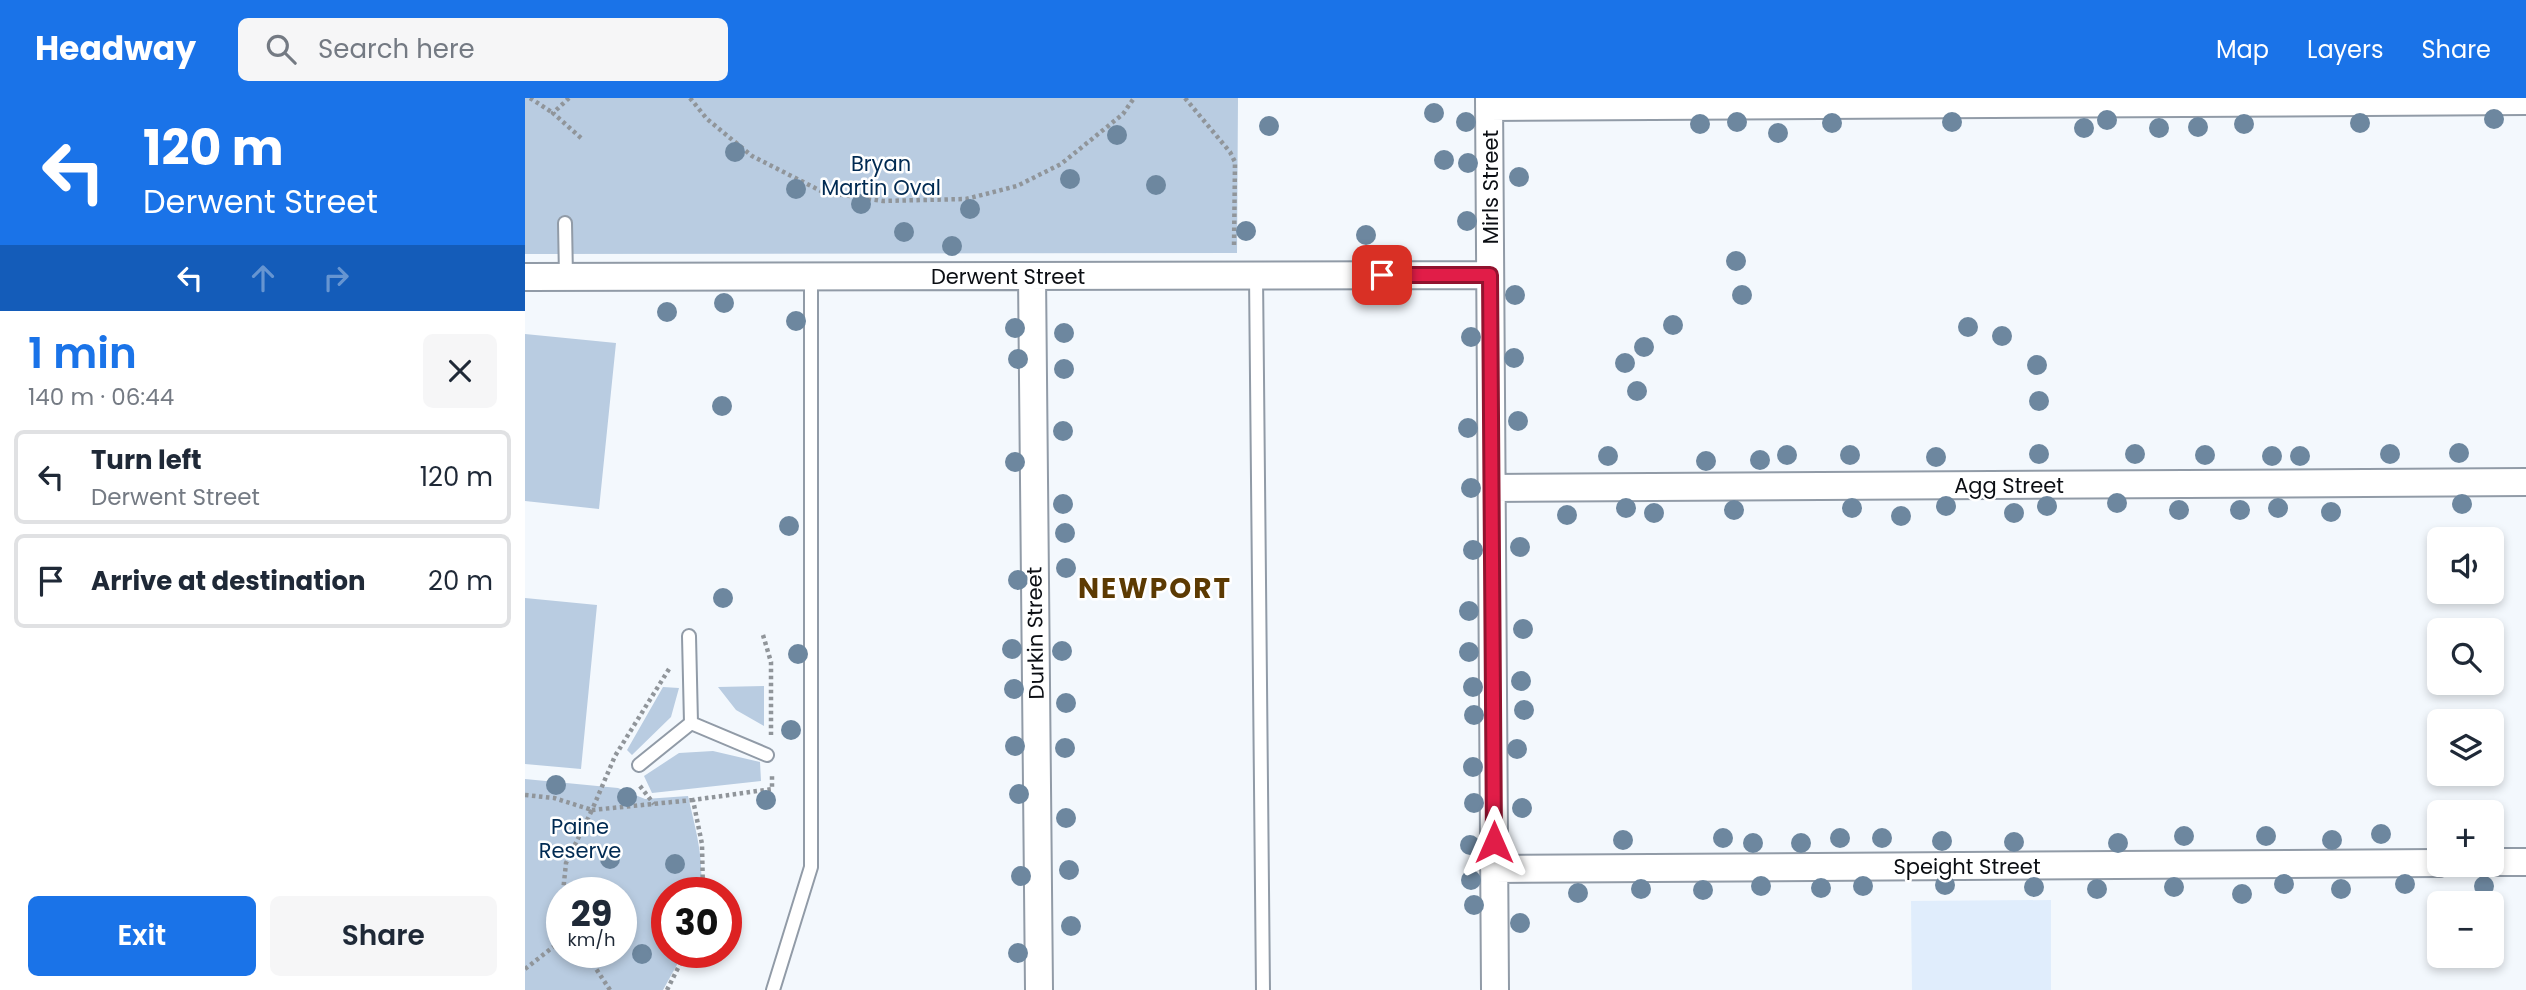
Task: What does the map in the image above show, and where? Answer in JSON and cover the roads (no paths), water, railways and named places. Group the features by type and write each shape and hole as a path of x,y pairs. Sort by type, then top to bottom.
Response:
{"street":[{"path":"1489,103 2526,101"},
{"name":"Mirls Street","path":"1489,103 1495,990"},
{"name":"Derwent Street","path":"525,277 1490,275"},
{"name":"Durkin Street","path":"1032,276 1039,990"},
{"name":"Agg Street","path":"1491,488 2526,482"},
{"path":"2504,862 2526,862"},
{"name":"Speight Street","path":"1494,869 2427,863"}],"lane":[{"path":"565,223 566,277"},
{"path":"773,990 811,867 811,276"},
{"path":"1245,276 1263,990"},
{"path":"689,636 691,723"},
{"path":"691,723 767,755"},
{"path":"639,765 691,723"}],"district":[{"name":"NEWPORT","path":"1155,588"}],"park label":[{"name":"Bryan Martin Oval","path":"881,175"},
{"name":"Paine Reserve","path":"580,838"}]}
